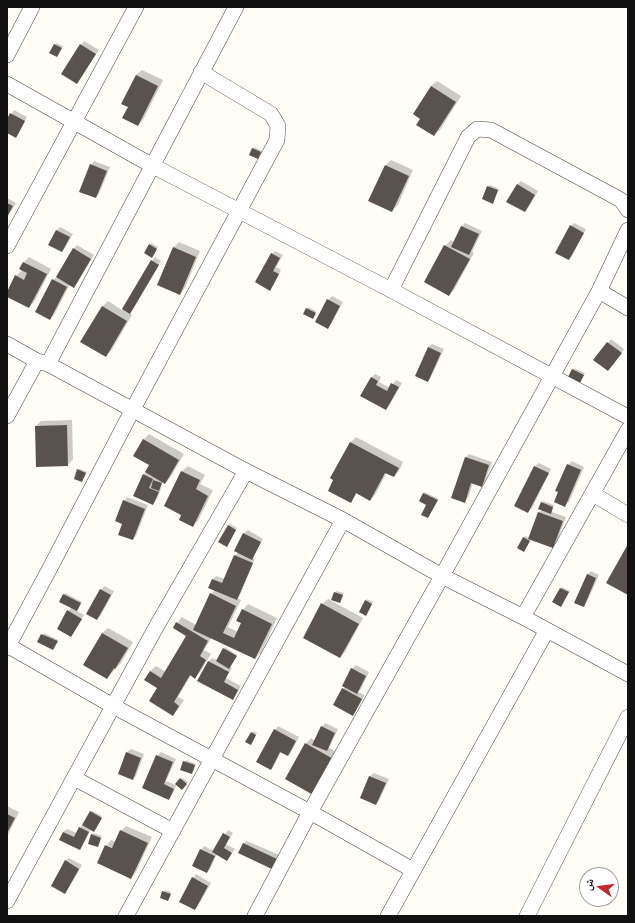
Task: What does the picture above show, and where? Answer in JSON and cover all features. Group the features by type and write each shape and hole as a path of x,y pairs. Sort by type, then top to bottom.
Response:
{"street":[{"path":"7,54 32,7"},
{"path":"7,246 136,7"},
{"path":"7,416 42,363 152,166 236,7"},
{"path":"201,72 271,114 278,126 277,140 50,568 7,646 113,706 310,812 413,870"},
{"path":"7,84 152,166 238,212 391,290 628,417"},
{"path":"391,290 468,138 477,129 491,130 621,200 628,210"},
{"path":"255,916 310,812 599,291 628,230"},
{"path":"599,291 628,308"},
{"path":"7,344 133,409 246,471 344,520 442,576 523,617 628,674"},
{"path":"523,617 628,430"},
{"path":"7,901 155,629 246,471"},
{"path":"593,494 628,515"},
{"path":"126,916 344,520"},
{"path":"388,916 546,630"},
{"path":"527,916 628,717"},
{"path":"74,778 173,831"}],"building":[{"path":"54,44 62,48 57,57 49,53"},
{"path":"80,44 96,54 77,84 61,74"},
{"path":"136,75 158,86 138,126 122,118 128,107 121,104"},
{"path":"431,86 456,102 434,136 416,125 420,119 413,114"},
{"path":"10,113 25,121 16,138 7,133 7,119"},
{"path":"252,148 261,152 258,159 249,155"},
{"path":"90,164 107,171 96,198 79,192"},
{"path":"385,165 409,176 392,212 368,201"},
{"path":"517,184 535,195 525,212 506,202"},
{"path":"487,186 498,190 493,204 482,199"},
{"path":"7,203 13,206 7,217"},
{"path":"570,225 584,233 569,260 555,253"},
{"path":"461,226 479,234 469,255 451,247"},
{"path":"56,230 70,237 62,252 48,245"},
{"path":"149,244 157,249 152,258 144,253"},
{"path":"444,245 470,259 449,296 424,282"},
{"path":"173,247 196,257 180,295 157,285"},
{"path":"73,248 91,259 74,288 56,277"},
{"path":"271,253 280,258 273,271 279,274 270,291 255,282"},
{"path":"151,260 159,265 130,314 122,309"},
{"path":"23,262 47,274 29,308 7,297 7,292 15,275 24,280 27,273 19,269"},
{"path":"52,279 67,287 50,320 35,312"},
{"path":"327,299 340,306 328,329 315,322"},
{"path":"102,306 127,321 106,357 80,342"},
{"path":"306,308 316,313 313,319 303,314"},
{"path":"607,342 622,353 608,371 593,360"},
{"path":"428,347 441,353 428,382 415,376"},
{"path":"572,369 584,375 580,383 568,377"},
{"path":"371,377 378,381 376,385 387,391 391,383 399,387 386,410 360,396"},
{"path":"67,425 68,466 36,467 35,426"},
{"path":"143,439 179,460 165,484 145,472 149,465 133,456"},
{"path":"350,442 399,468 394,477 385,473 370,501 356,493 351,503 328,491 333,480 330,478"},
{"path":"465,457 489,465 482,487 471,483 465,503 451,498"},
{"path":"567,464 581,470 565,507 554,502 558,492 555,491"},
{"path":"534,466 549,473 528,513 514,506"},
{"path":"77,469 86,473 82,482 74,479"},
{"path":"181,471 200,480 196,489 208,496 193,527 179,520 181,515 164,506"},
{"path":"143,474 153,479 149,488 159,492 153,505 133,496"},
{"path":"153,480 162,483 159,491 151,488"},
{"path":"423,493 438,500 428,518 421,515 426,505 419,501"},
{"path":"123,500 145,509 133,540 118,535 122,524 115,521"},
{"path":"541,502 553,507 551,514 538,509"},
{"path":"538,512 563,521 553,548 528,539"},
{"path":"228,525 236,530 227,547 218,542"},
{"path":"243,533 261,542 252,560 234,551"},
{"path":"523,537 530,541 524,552 517,548"},
{"path":"628,544 628,595 606,583"},
{"path":"234,555 253,563 237,600 208,588 212,579 222,583"},
{"path":"587,574 596,578 584,607 574,603"},
{"path":"560,588 569,592 561,607 552,602"},
{"path":"100,589 111,595 97,620 86,614"},
{"path":"334,592 343,595 340,603 331,600"},
{"path":"210,593 236,606 223,633 234,638 241,623 236,621 242,609 272,624 255,659 193,630"},
{"path":"63,594 81,603 77,611 59,602"},
{"path":"365,600 372,604 366,616 359,612"},
{"path":"321,603 359,624 340,658 303,638"},
{"path":"67,610 82,619 71,637 57,629"},
{"path":"176,622 208,641 200,656 206,660 195,679 190,675 174,702 179,706 173,716 149,701 157,688 144,680 150,671 161,678 186,636 173,628"},
{"path":"102,633 128,648 107,679 83,665"},
{"path":"41,634 58,641 53,650 37,642"},
{"path":"223,648 237,656 229,669 216,661"},
{"path":"208,661 229,672 224,682 238,690 233,700 197,681"},
{"path":"351,668 366,676 357,694 342,686"},
{"path":"342,688 362,699 353,716 333,705"},
{"path":"321,726 335,733 327,751 312,745"},
{"path":"274,729 296,741 288,756 280,752 271,770 256,762"},
{"path":"251,732 256,735 251,745 245,742"},
{"path":"305,743 335,760 315,796 285,779"},
{"path":"126,752 141,758 133,780 118,774"},
{"path":"156,755 173,762 164,784 174,789 169,800 142,788"},
{"path":"183,761 195,765 192,774 180,770"},
{"path":"369,776 386,783 376,805 360,798"},
{"path":"180,778 187,784 182,790 175,784"},
{"path":"90,811 102,818 94,832 82,825"},
{"path":"7,814 15,818 7,833"},
{"path":"79,827 89,832 80,850 59,840 63,832 74,837"},
{"path":"120,830 148,843 131,879 97,863 105,845 112,848"},
{"path":"223,833 230,837 224,848 232,853 227,861 212,852"},
{"path":"91,834 101,838 98,847 88,844"},
{"path":"243,843 279,860 274,870 238,853"},
{"path":"200,849 215,856 207,873 192,866"},
{"path":"65,860 79,869 65,894 51,886"},
{"path":"192,877 208,886 195,910 179,902"},
{"path":"162,891 171,894 168,901 160,898"}]}
